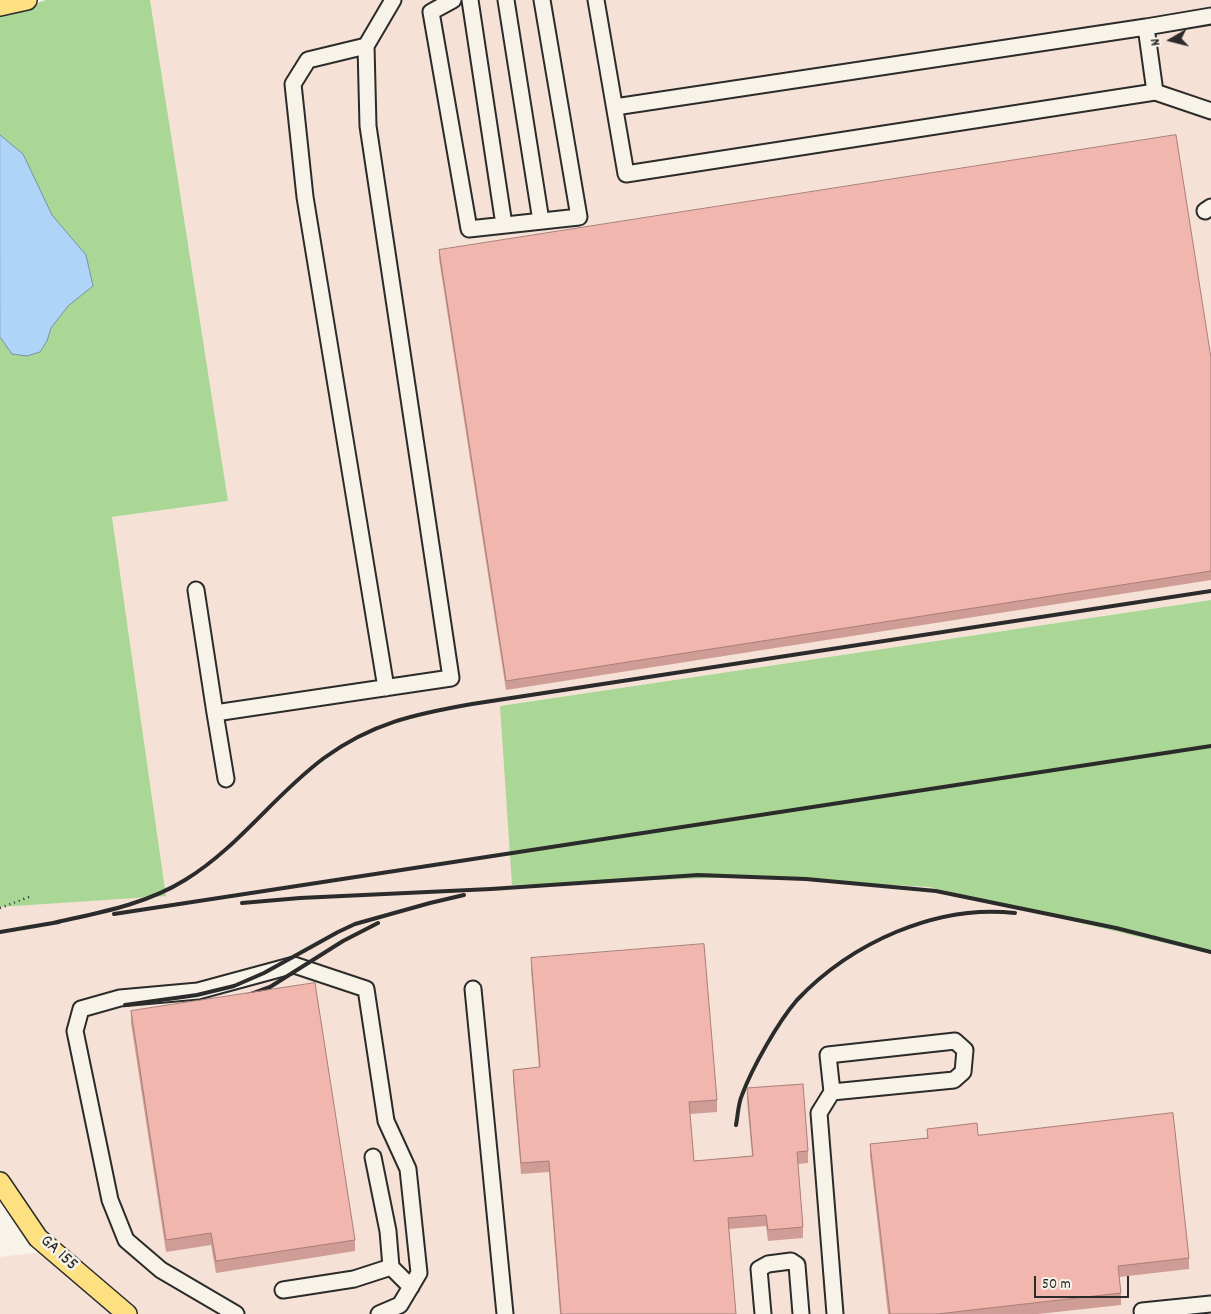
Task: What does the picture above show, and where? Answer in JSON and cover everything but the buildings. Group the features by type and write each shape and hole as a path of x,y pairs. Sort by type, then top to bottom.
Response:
{"main road":[{"path":"0,6 27,0"},
{"name":"GA 155","path":"0,1182 38,1238 127,1314"}],"lane":[{"path":"216,713 450,678 368,126 366,46 393,0"},
{"path":"453,0 431,12 469,229 579,217 542,0"},
{"path":"470,0 504,225"},
{"path":"506,0 541,221"},
{"path":"596,0 626,174 1155,92 1211,111"},
{"path":"615,107 1211,16"},
{"path":"1146,27 1155,92"},
{"path":"366,46 308,60 293,84 305,197 386,688"},
{"path":"196,590 226,779"},
{"path":"236,1314 162,1270 126,1240 110,1200 75,1031 80,1009 120,998 198,991 294,965 366,990 386,1122 408,1169 419,1273 400,1305 379,1314"},
{"path":"473,989 505,1314"},
{"path":"832,1092 954,1080 963,1072 965,1050 955,1041 828,1055 832,1092 819,1113 835,1314"},
{"path":"374,1157 388,1231 391,1267 411,1287"},
{"path":"763,1314 759,1269 768,1264 791,1261 797,1266 801,1314"},
{"path":"283,1290 360,1277 391,1267"},
{"path":"1146,1312 1210,1307"}],"path":[{"path":"0,908 29,897"}],"shaded area":[{"path":"150,0 1211,0 1211,600 500,706 744,877 929,887 1211,954 1211,1314 0,1314 0,1257 42,1252 0,1188 0,907 166,895 112,517 228,501"}],"green space":[{"path":"46,0 150,0 228,501 112,517 166,896 0,907 0,15"},
{"path":"1211,600 1211,954 929,887 744,877 512,885 500,706"}],"water":[{"path":"0,135 23,154 52,215 86,255 93,286 68,306 51,328 47,341 40,352 27,356 12,354 0,337"}],"railway":[{"path":"53,923 104,912 170,889 204,867 240,837 289,788 324,758 359,736 413,716 472,704 1211,591"},
{"path":"114,914 1211,746"},
{"path":"242,903 698,875 806,879 936,891 1116,928 1211,952"},
{"path":"125,1005 197,995 234,986 264,973 355,924 464,895"},
{"path":"736,1125 740,1102 746,1084 782,1020 797,1000 843,961 869,945 897,932 926,922 955,915 985,912 1015,913"},
{"path":"0,932 59,922"},
{"path":"243,997 270,987 343,941 378,923"}]}
